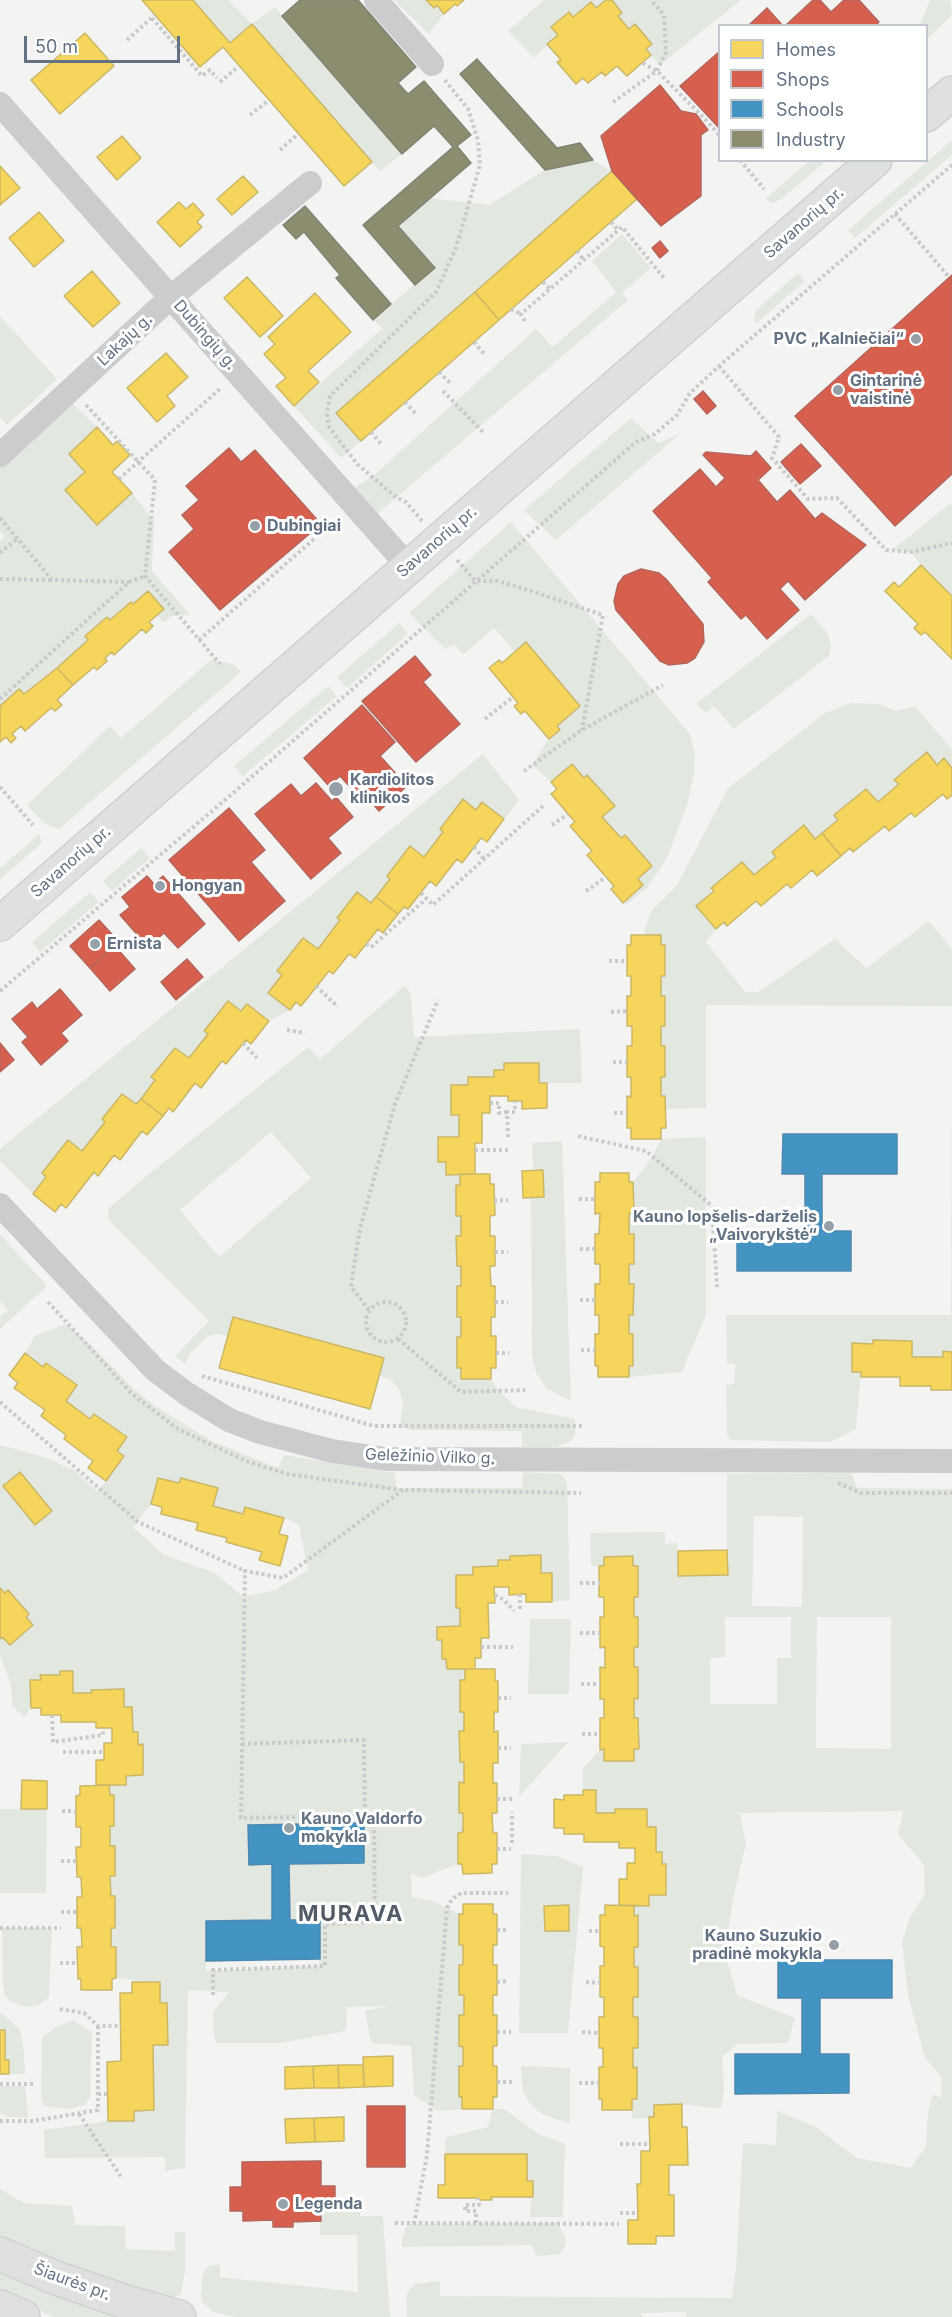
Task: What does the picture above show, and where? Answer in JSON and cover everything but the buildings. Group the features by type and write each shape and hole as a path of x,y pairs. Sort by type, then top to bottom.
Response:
{"main road":[{"path":"928,114 952,93"},
{"name":"Savanorių pr.","path":"0,924 873,162"},
{"name":"Šiaurės pr.","path":"0,2254 66,2281 179,2317"},
{"path":"0,2307 23,2317"}],"street":[{"path":"376,0 432,64"},
{"name":"Dubingių g.","path":"0,104 409,567"},
{"name":"Lakajų g.","path":"0,455 171,297 310,183"},
{"name":"Geležinio Vilko g.","path":"0,1205 155,1370 187,1394 229,1419 260,1432 332,1451 386,1459 952,1461"}],"path":[{"path":"613,102 657,71 666,52 664,15 651,0"},
{"path":"127,40 154,17 202,76 210,70 218,80 239,66"},
{"path":"643,63 657,71 718,134"},
{"path":"432,64 468,109 478,140 480,165 456,248 436,292 330,396 327,414 329,428 357,464 397,498 406,502 475,581 505,583 603,615 582,730"},
{"path":"250,115 269,100"},
{"path":"280,150 298,134"},
{"path":"742,162 764,189"},
{"path":"0,991 232,794 636,442 655,434 677,415 690,393 719,366 952,165"},
{"path":"895,214 949,277"},
{"path":"611,222 618,230"},
{"path":"521,314 622,227 664,278"},
{"path":"577,251 584,260"},
{"path":"543,282 550,289"},
{"path":"511,309 521,314 525,321"},
{"path":"474,342 485,355"},
{"path":"719,366 779,437 772,458 808,499 837,498 886,550 911,552 952,543"},
{"path":"439,372 451,384"},
{"path":"118,478 238,373"},
{"path":"71,389 154,480 145,576 220,664"},
{"path":"443,391 485,434"},
{"path":"405,402 416,414"},
{"path":"371,432 381,444"},
{"path":"199,640 354,504"},
{"path":"0,518 52,580"},
{"path":"0,553 17,539"},
{"path":"0,699 129,582 145,576"},
{"path":"0,579 129,582"},
{"path":"524,771 582,730 663,685"},
{"path":"485,719 513,697"},
{"path":"0,787 33,825"},
{"path":"421,893 433,905 543,806"},
{"path":"552,825 568,814"},
{"path":"474,848 484,859"},
{"path":"586,891 606,877"},
{"path":"366,944 371,947 426,899"},
{"path":"609,961 627,961"},
{"path":"316,986 338,1007"},
{"path":"369,1311 351,1287 360,1228 395,1104 438,1000"},
{"path":"611,1012 627,1011"},
{"path":"287,1030 305,1033"},
{"path":"243,1043 257,1058"},
{"path":"613,1062 627,1062"},
{"path":"490,1103 499,1103 499,1113 515,1112 515,1101"},
{"path":"507,1112 508,1137"},
{"path":"614,1113 627,1113"},
{"path":"578,1136 646,1151 712,1206 717,1287"},
{"path":"475,1150 508,1150"},
{"path":"579,1199 595,1199"},
{"path":"494,1200 508,1200"},
{"path":"580,1249 595,1249"},
{"path":"495,1252 508,1252"},
{"path":"580,1300 595,1300"},
{"path":"382,1302 398,1305 403,1310 406,1326 404,1333 398,1339 389,1342 380,1341 372,1336 367,1328 366,1319 369,1311 382,1302"},
{"path":"495,1302 508,1302"},
{"path":"398,1339 461,1392 528,1390"},
{"path":"581,1350 595,1350"},
{"path":"496,1353 509,1353"},
{"path":"194,1374 374,1426 582,1426"},
{"path":"0,1402 138,1522 244,1571 284,1578 403,1490"},
{"path":"213,1995 213,1970 325,1966 325,1924 375,1922 374,1816 241,1818 244,1571"},
{"path":"580,1583 600,1582"},
{"path":"495,1595 517,1611 519,1594"},
{"path":"580,1633 600,1633"},
{"path":"481,1647 513,1647"},
{"path":"580,1684 600,1684"},
{"path":"498,1698 511,1698"},
{"path":"52,1715 53,1742 103,1735 103,1728"},
{"path":"582,1734 600,1734"},
{"path":"242,1744 364,1740 365,1816"},
{"path":"498,1748 511,1748"},
{"path":"63,1752 104,1752"},
{"path":"497,1799 512,1798"},
{"path":"62,1811 76,1810"},
{"path":"512,1812 512,1844"},
{"path":"497,1850 511,1849"},
{"path":"61,1861 76,1861"},
{"path":"414,2224 427,2155 447,1908 452,1899 461,1893 508,1893"},
{"path":"61,1912 77,1912"},
{"path":"0,1928 61,1928"},
{"path":"497,1930 508,1930"},
{"path":"589,1931 600,1931"},
{"path":"60,1963 78,1963"},
{"path":"497,1982 509,1982"},
{"path":"586,1982 600,1983"},
{"path":"60,2009 84,2013 98,2026 121,2026"},
{"path":"0,2121 33,2121 98,2110 98,2026"},
{"path":"497,2031 511,2031"},
{"path":"582,2032 599,2033"},
{"path":"497,2082 512,2082"},
{"path":"579,2083 599,2083"},
{"path":"0,2084 33,2084"},
{"path":"98,2094 107,2094"},
{"path":"79,2113 122,2178"},
{"path":"620,2145 650,2144"},
{"path":"476,2223 476,2211 465,2211 465,2205 478,2205 478,2198"},
{"path":"620,2213 638,2213"},
{"path":"395,2223 620,2224"}],"shaded area":[{"path":"193,0 228,0 252,24 230,43"},
{"path":"394,0 426,0 433,8 437,5 444,14 429,34"},
{"path":"544,0 606,0 596,8 591,2 573,17 568,12 551,27 558,35 534,58 508,31"},
{"path":"612,0 741,0 660,65 646,49 652,44 635,24 629,29 618,16 622,12"},
{"path":"930,0 950,0 952,15 928,38 928,24 920,24"},
{"path":"275,7 402,154 380,171 252,24"},
{"path":"952,140 952,155 855,238 848,230"},
{"path":"593,160 612,171 337,413 361,441 341,458 294,406 383,328 373,320 434,268 398,226 431,198 489,205 545,170"},
{"path":"808,162 825,162 780,200 772,203 765,199"},
{"path":"622,234 651,268 622,293 628,300 377,514 353,488 372,477 536,329 553,347 616,292 592,261"},
{"path":"798,273 805,281 757,323 754,320 756,310"},
{"path":"0,316 57,379 7,425 0,417"},
{"path":"70,401 97,427 69,453 85,472 65,490 97,525 132,493 154,520 152,571 190,615 172,616 164,623 157,615 164,609 148,591 133,604 130,602 110,620 107,617 86,636 88,640 43,680 41,679 24,694 19,689 0,706 0,541 5,537 0,531 0,465"},
{"path":"631,418 658,443 680,434 556,540 524,510"},
{"path":"952,502 952,596 911,552 892,550"},
{"path":"511,522 690,734 695,755 694,774 687,805 667,858 647,888 624,906 623,903 643,885 638,879 625,835 621,838 602,817 614,806 588,775 584,778 572,764 551,782 532,765 549,739 560,730 557,726 580,706 526,643 515,652 494,628 463,655 454,644 445,649 409,613"},
{"path":"811,614 827,632 831,644 829,656 734,729 714,706 706,713 696,704"},
{"path":"399,623 408,634 347,688 337,677"},
{"path":"212,659 235,665 241,672 59,829 46,825 27,805 110,726 121,738"},
{"path":"328,686 337,696 243,776 234,766"},
{"path":"851,703 878,704 896,711 915,706 952,749 952,768 944,759 937,765 927,753 895,780 899,784 878,802 866,789 834,815 838,820 815,839 804,826 773,852 776,857 754,875 742,862 697,906 716,929 706,942 745,992 758,992 835,939 866,968 929,921 952,949 952,1006 706,1005 706,1108 666,1109 665,1097 661,1096 661,1077 665,1077 665,1046 661,1046 661,1026 665,1025 665,996 661,996 661,976 665,975 665,945 661,945 660,935 643,935 651,911 677,885 728,788 825,713"},
{"path":"483,754 519,800 504,819 482,802 476,810 463,800 440,829 443,832 424,857 410,846 387,875 390,879 371,903 357,892 337,917 340,920 318,949 303,938 277,971 282,975 268,993 290,1010 269,1021 247,1004 241,1011 228,1001 208,1034 189,1058 175,1048 152,1077 155,1080 136,1104 122,1094 102,1119 105,1122 82,1151 68,1140 42,1173 46,1177 33,1194 0,1161 0,1149"},
{"path":"39,834 42,843 0,879 0,868"},
{"path":"141,848 150,858 112,891 103,881"},
{"path":"90,892 99,902 40,952 32,942"},
{"path":"405,985 411,995 414,1037 580,1029 582,1083 539,1083 539,1063 504,1063 504,1070 494,1070 494,1077 468,1077 468,1085 451,1085 451,1115 459,1115 459,1137 438,1137 438,1162 446,1162 446,1174 460,1174 460,1185 456,1185 456,1215 461,1216 461,1236 456,1236 457,1266 461,1266 461,1286 457,1287 457,1317 461,1317 461,1337 457,1337 457,1367 461,1368 461,1379 491,1379 499,1391 516,1407 575,1419 575,1434 571,1441 556,1447 522,1447 522,1431 412,1430 400,1427 403,1403 399,1389 391,1380 233,1317 228,1336 217,1334 209,1336 192,1351 185,1364 175,1356 209,1321 108,1219 109,1208 308,1047 320,1059","holes":["271,1132 311,1178 219,1257 180,1210"]},
{"path":"952,1006 952,1352 943,1352 943,1357 912,1357 912,1341 874,1340 873,1344 852,1343 852,1372 861,1372 856,1429 831,1442 730,1440 727,1435 726,1385 734,1384 735,1364 727,1363 726,1315 951,1315"},
{"path":"706,1137 706,1315 682,1372 629,1377 629,1366 633,1365 633,1335 629,1334 629,1315 633,1315 634,1284 629,1284 629,1264 634,1263 634,1234 629,1233 629,1214 634,1213 633,1182 653,1156 661,1139"},
{"path":"562,1141 571,1401 546,1388 536,1373 532,1356 531,1198 544,1197 543,1171 533,1170 532,1143"},
{"path":"0,1234 47,1286 0,1329 0,1316 8,1310 0,1301"},
{"path":"66,1324 155,1406 212,1441 278,1468 284,1455 395,1473 396,1488 522,1488 523,1472 561,1474 567,1482 570,1600 552,1602 552,1573 541,1573 541,1555 511,1556 510,1560 498,1566 473,1567 473,1575 456,1575 456,1607 460,1608 460,1626 437,1627 437,1639 442,1640 442,1658 446,1659 447,1669 465,1669 465,1680 460,1681 460,1711 464,1712 464,1731 459,1732 460,1762 464,1762 464,1783 459,1783 459,1812 463,1813 463,1832 458,1833 458,1864 422,1878 411,1874 412,1897 435,1902 459,1914 459,1945 463,1945 463,1965 459,1966 459,1995 464,1995 464,2015 459,2016 459,2046 463,2047 463,2066 459,2066 459,2097 462,2097 462,2109 438,2111 414,2095 411,2046 371,2043 365,2011 388,2006 347,2007 346,2031 280,2043 216,2043 213,2012 229,1992 188,1990 185,2168 165,2171 165,2157 45,2158 44,2130 108,2121 134,2121 134,2111 153,2110 153,2045 168,2045 167,2003 160,2003 159,1982 116,1978 116,1947 111,1947 111,1928 115,1927 115,1897 111,1896 110,1876 115,1876 115,1847 110,1846 110,1826 114,1826 114,1795 110,1795 109,1785 125,1785 126,1776 143,1775 143,1745 138,1745 138,1733 133,1732 132,1707 124,1707 123,1689 73,1693 72,1671 60,1671 60,1675 40,1676 41,1680 30,1680 31,1708 24,1717 12,1706 11,1685 0,1655 2,1637 10,1645 33,1625 26,1617 29,1614 9,1591 5,1593 0,1588 0,1445 44,1457 74,1470 97,1491 106,1481 117,1451 126,1437 95,1414 90,1419 66,1401 77,1385 46,1363 43,1367 25,1353 35,1336","holes":["158,1478 179,1483 181,1479 218,1488 213,1506 243,1514 245,1508 284,1518 299,1525 308,1570 275,1590 244,1597 213,1572 164,1555 133,1527 151,1504","364,1823 364,1863 289,1864 290,1920 320,1920 319,1966 206,1971 206,1961 272,1920 272,1864 249,1864 248,1825"]},
{"path":"851,1473 857,1488 952,1489 952,2317 686,2317 686,2312 642,2313 642,2317 407,2317 406,2296 410,2289 415,2284 440,2281 440,2296 732,2298 736,2268 743,2143 776,2145 777,2111 814,2126 857,2158 911,2168 926,2146 928,2112 933,2094 941,2098 941,2077 925,2058 908,1995 902,1942 910,1917 925,1894 924,1865 898,1834 903,1811 735,1813 740,1814 746,1844 733,1899 725,1953 737,1995 795,2018 788,2043 738,2044 722,2057 724,2090 721,2109 682,2104 654,2105 654,2117 632,2119 632,2099 637,2099 637,2068 633,2068 633,2048 638,2048 638,2017 633,2017 633,1997 638,1997 638,1967 634,1967 634,1947 638,1946 638,1916 634,1916 634,1906 649,1905 649,1895 666,1895 666,1865 662,1864 661,1852 656,1852 656,1827 647,1827 647,1809 615,1809 615,1813 596,1813 596,1791 583,1790 583,1768 600,1750 604,1749 604,1761 634,1761 634,1749 639,1749 638,1718 634,1718 634,1698 638,1698 638,1668 634,1667 634,1647 638,1647 638,1617 634,1617 634,1597 638,1597 638,1566 633,1566 633,1556 604,1557 604,1566 591,1566 590,1533 665,1532 665,1544 677,1543 678,1576 727,1575 727,1474","holes":["754,1516 803,1517 802,1607 752,1606","725,1617 791,1617 791,1658 777,1658 777,1704 710,1704 710,1658 725,1657","817,1617 891,1617 891,1749 816,1748"]},
{"path":"530,1619 571,1619 569,1694 528,1694"},
{"path":"568,1742 519,1797 521,1744"},
{"path":"0,1809 47,1809 46,1893 0,1893"},
{"path":"521,1854 556,1856 583,1867 568,2033 519,2033"},
{"path":"2,1928 52,1928 49,1998 38,2005 25,2007 12,2002 5,1996"},
{"path":"0,2012 20,2029 25,2074 9,2074 9,2061 5,2060 0,2030"},
{"path":"73,2020 92,2032 90,2098 85,2105 66,2109 44,2106 41,2096 42,2038 56,2027"},
{"path":"521,2066 570,2068 570,2124 542,2114 529,2102 523,2092"},
{"path":"0,2086 25,2086 28,2118 8,2117 0,2113"},
{"path":"493,2109 504,2109 539,2134 565,2144 563,2217 530,2217 533,2182 527,2181 527,2154 445,2154 446,2137 488,2127"},
{"path":"0,2189 24,2203 72,2206 75,2225 125,2226 126,2249 175,2251 175,2232 185,2232 185,2271 181,2294 168,2302 53,2264 0,2238"},
{"path":"320,2201 360,2202 360,2216 383,2216 390,2317 235,2317 213,2312 203,2303 201,2296 203,2273 208,2266 220,2264 220,2277 358,2292 357,2235 320,2235"},
{"path":"558,2223 566,2239 560,2254 537,2256 531,2245 402,2247 407,2224"},
{"path":"0,2266 145,2317 54,2317 0,2294"}],"place":[{"name":"PVC „Kalniečiai“","path":"916,339"},
{"name":"Gintarinė vaistinė","path":"838,390"},
{"name":"Dubingiai","path":"255,526"},
{"name":"Kardiolitos klinikos","path":"336,789"},
{"name":"Hongyan","path":"160,886"},
{"name":"Ernista","path":"95,944"},
{"name":"Kauno lopšelis-darželis „Vaivorykštė“","path":"829,1226"},
{"name":"Kauno Valdorfo mokykla","path":"289,1828"},
{"name":"Kauno Suzukio pradinė mokykla","path":"834,1945"},
{"name":"Legenda","path":"283,2204"}],"district":[{"name":"MURAVA","path":"351,1914"}]}
